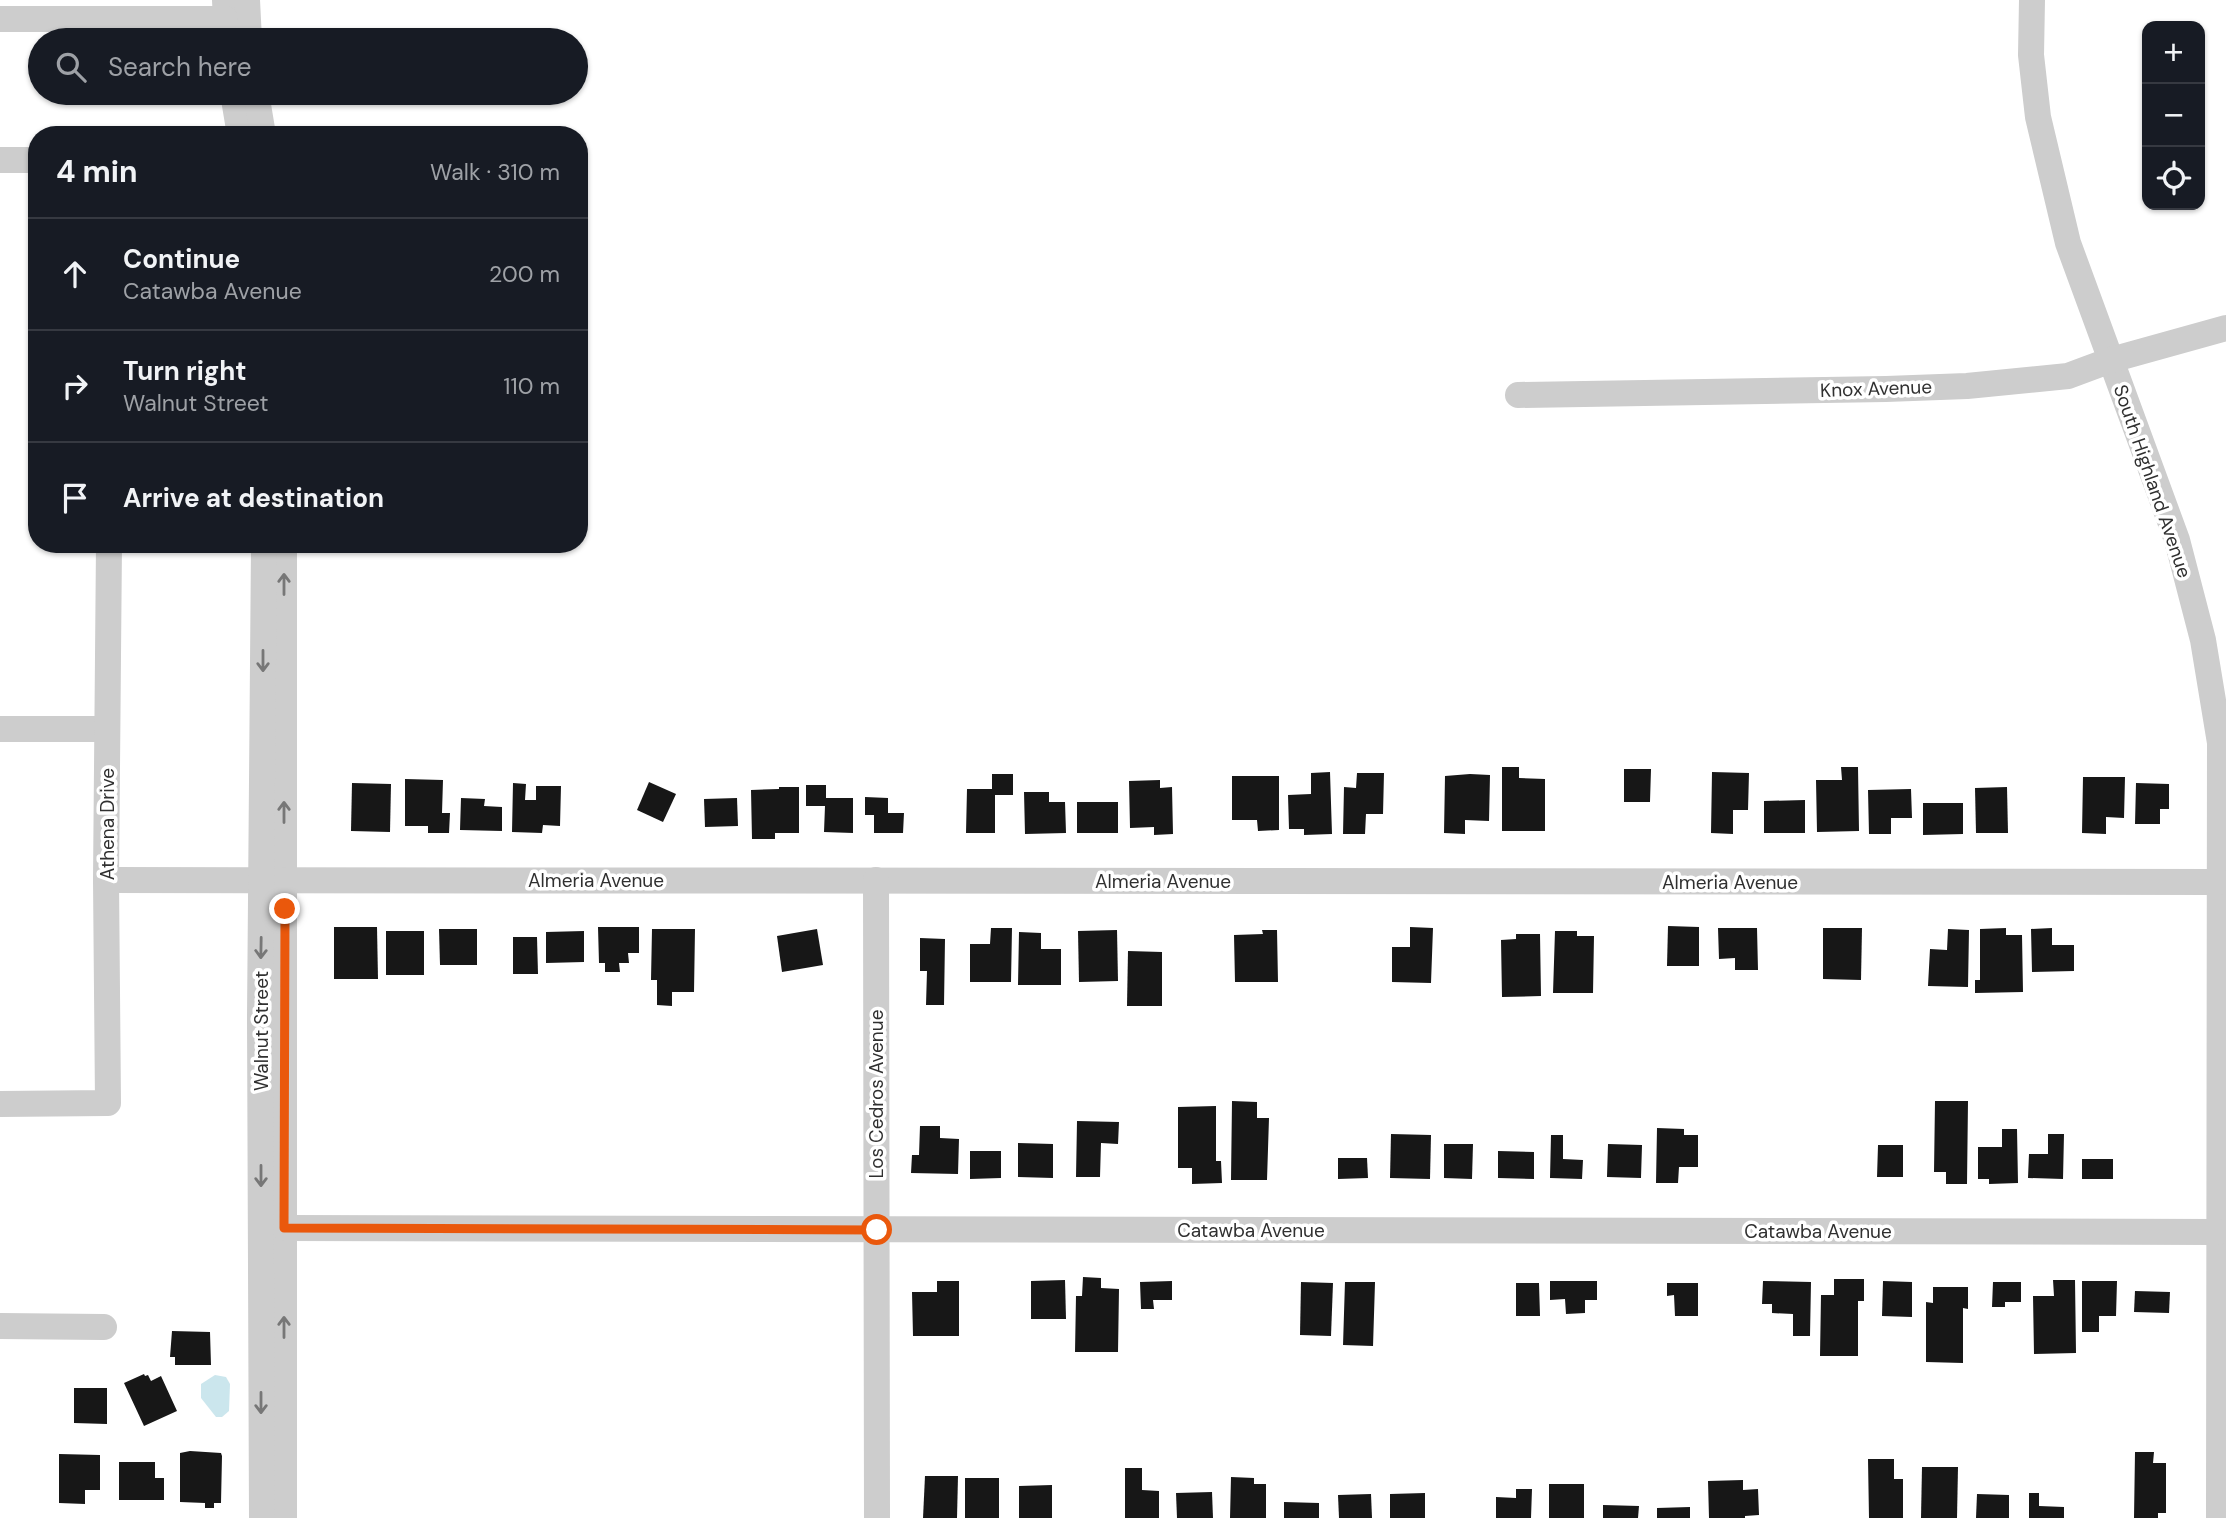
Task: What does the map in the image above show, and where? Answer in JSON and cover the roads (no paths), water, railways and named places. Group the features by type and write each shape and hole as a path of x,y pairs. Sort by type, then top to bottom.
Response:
{"street":[{"path":"247,0 248,28"},
{"name":"South Highland Avenue","path":"2032,0 2031,55 2040,129 2068,243 2177,540 2203,640 2220,743 2218,1232 2223,1446 2219,1518"},
{"path":"0,19 226,20"},
{"path":"235,105 238,126"},
{"path":"258,105 262,126"},
{"path":"0,160 28,160"},
{"name":"Knox Avenue","path":"1518,394 1967,386 2068,376 2111,360 2226,328"},
{"name":"Athena Drive","path":"0,1104 108,1103 106,880 109,553"},
{"name":"Walnut Street","path":"264,553 284,1228 284,1518"},
{"name":"Walnut Street","path":"262,1518 260,1017 274,880 284,553"},
{"path":"0,729 107,729"},
{"name":"Almeria Avenue","path":"106,880 2220,882"},
{"name":"Los Cedros Avenue","path":"876,880 877,1518"},
{"name":"Catawba Avenue","path":"284,1228 2218,1232"},
{"path":"0,1326 104,1327"}],"water":[{"path":"215,1375 226,1377 230,1384 229,1411 222,1417 216,1417 201,1398 201,1384"}]}
